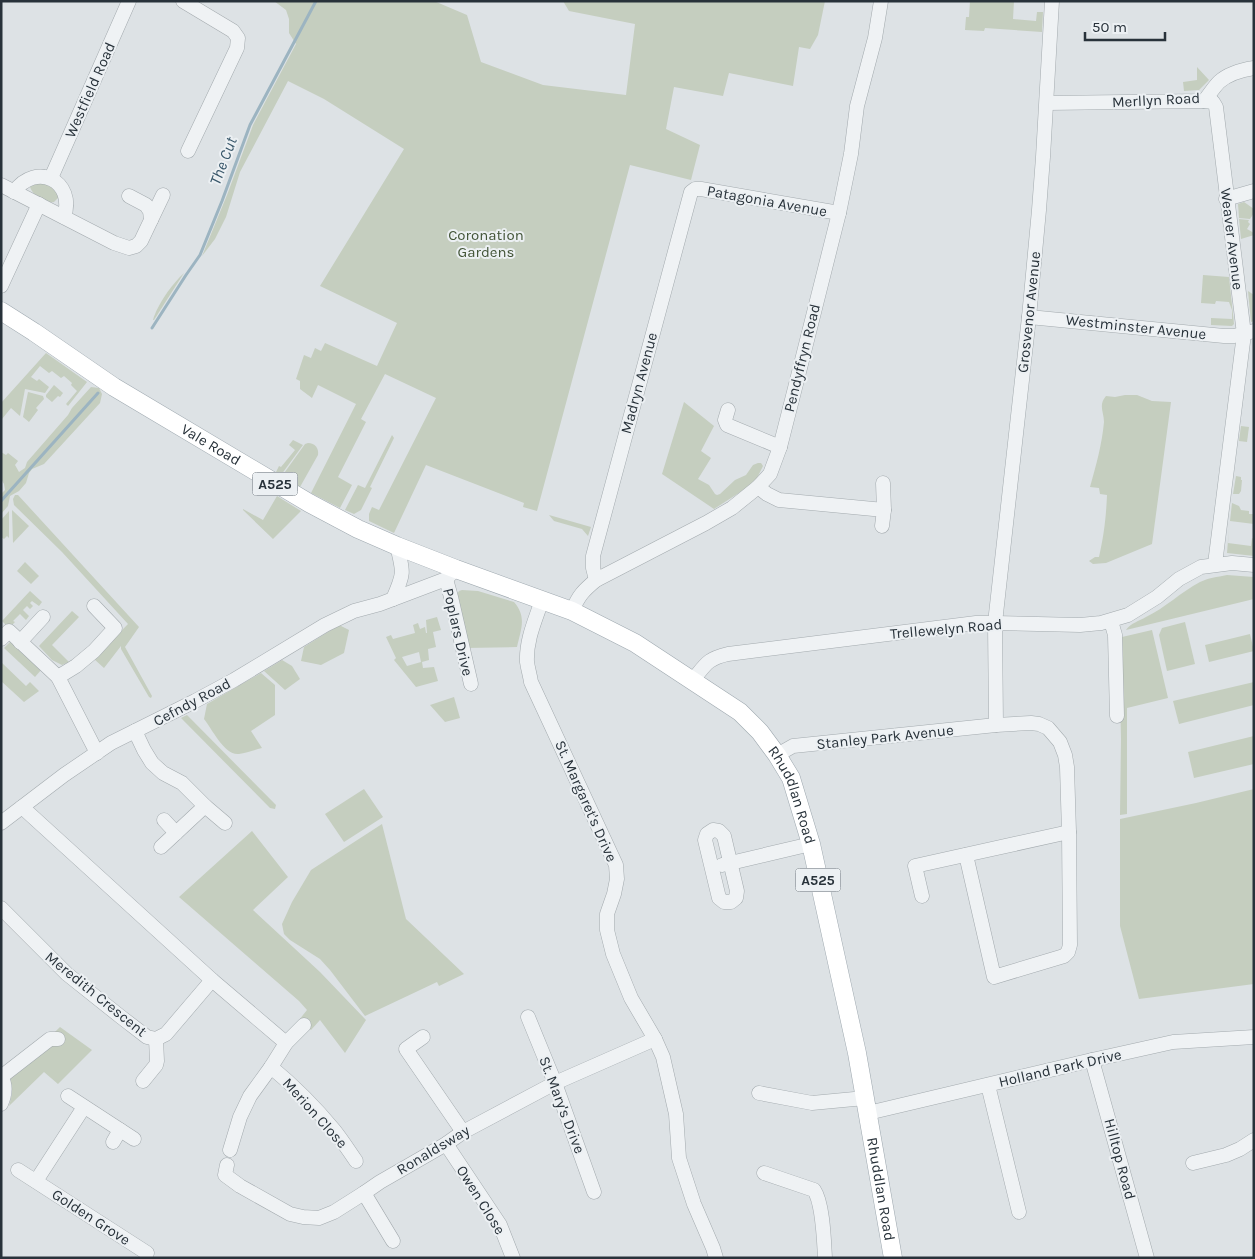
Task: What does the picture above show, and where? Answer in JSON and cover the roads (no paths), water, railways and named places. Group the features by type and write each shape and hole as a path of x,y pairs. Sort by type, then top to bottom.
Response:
{"main road":[{"name":"Vale Road","path":"1,311 114,388 300,499 451,574 542,600 572,611"},
{"name":"Rhuddlan Road","path":"572,611 636,643 740,712 760,732 791,778 811,844 842,985 893,1258"}],"street":[{"name":"Westfield Road","path":"51,178 129,1"},
{"path":"183,1 232,31 238,38 237,48 188,151"},
{"name":"Pendyffryn Road","path":"572,611 584,590 596,580 732,508 758,487 770,474 780,447 839,213 851,154 857,106 875,38 881,1"},
{"name":"Grosvenor Avenue","path":"996,725 995,623 1029,317 1047,103 1052,1"},
{"name":"Merllyn Road","path":"1047,103 1204,101 1218,82 1235,72 1254,68"},
{"name":"Weaver Avenue","path":"1204,101 1213,102 1216,107 1226,199 1249,333 1215,564"},
{"path":"14,192 26,180 43,176 51,178 64,191 67,199 64,217"},
{"path":"1,185 114,243 129,248 136,246 142,241 163,195"},
{"name":"Patagonia Avenue","path":"695,189 839,213"},
{"name":"Madryn Avenue","path":"596,580 593,556 683,220 691,192 695,189"},
{"path":"1226,199 1254,191"},
{"path":"128,196 146,205 150,211 151,220"},
{"path":"1,286 39,204"},
{"name":"Westminster Avenue","path":"1029,317 1224,336 1249,333"},
{"path":"728,410 725,420 727,425 780,447"},
{"path":"882,526 884,483"},
{"path":"758,487 779,500 884,510"},
{"path":"393,599 402,577 402,566 397,546"},
{"name":"Trellewelyn Road","path":"693,680 710,660 728,654 976,623 1080,625 1112,621 1128,615 1157,597 1179,579 1201,567 1232,563 1254,565"},
{"name":"Cefndy Road","path":"1,823 64,775 112,743 234,680 325,625 354,611 393,599 451,574"},
{"name":"Poplars Drive","path":"451,574 451,597 471,684"},
{"name":"St. Margaret's Drive","path":"542,600 528,644 527,663 531,682 616,865 617,878 607,914 607,930 613,954 631,998 655,1039 663,1057 676,1114 679,1158 694,1204 716,1258"},
{"path":"58,678 94,651 115,628 94,606"},
{"path":"20,642 42,617"},
{"path":"1112,621 1115,635 1117,716"},
{"path":"1,638 9,631 58,678 97,753"},
{"name":"Stanley Park Avenue","path":"777,755 793,746 996,725 1031,723 1048,728 1060,742 1067,767 1070,945 1068,952 1064,956 994,977 966,855"},
{"path":"135,731 152,764 163,773 182,783 225,823"},
{"path":"161,847 205,806"},
{"path":"22,807 212,980 286,1043"},
{"path":"164,820 176,833"},
{"path":"713,830 719,831 724,836 730,863 737,894 731,902 724,902 719,898 705,840 707,834 713,830"},
{"path":"922,896 915,866 1069,832"},
{"path":"712,867 811,844"},
{"name":"Meredith Crescent","path":"1,908 67,974 148,1037 156,1039 166,1034 212,980"},
{"name":"St. Mary's Drive","path":"528,1017 555,1083 594,1192"},
{"path":"230,1150 240,1117 250,1096 286,1043 304,1025"},
{"path":"423,1037 406,1049 463,1132"},
{"name":"Holland Park Drive","path":"759,1094 812,1103 866,1106 988,1085 1173,1042 1254,1037"},
{"path":"1,1104 5,1087 1,1077 50,1039 58,1039"},
{"path":"143,1081 156,1065 156,1039"},
{"name":"Ronaldsway","path":"227,1165 225,1175 240,1186 290,1214 319,1218 334,1212 463,1132 555,1083 655,1039"},
{"name":"Hilltop Road","path":"1092,1060 1147,1258"},
{"name":"Merion Close","path":"271,1067 292,1085 334,1130 356,1161"},
{"path":"988,1085 1020,1212"},
{"path":"68,1096 84,1107 117,1136 134,1138"},
{"name":"Golden Grove","path":"36,1181 84,1107"},
{"path":"1193,1163 1207,1153 1226,1155 1254,1140"},
{"name":"Owen Close","path":"446,1144 500,1225 513,1258"},
{"name":"Golden Grove","path":"18,1170 149,1256"},
{"path":"764,1173 814,1190 818,1196 824,1233 825,1258"},
{"path":"364,1193 393,1241"}],"waterway":[{"name":"The Cut","path":"152,328 200,255 250,125 316,1"},
{"name":"The Cut","path":"1,501 98,393"}],"park label":[{"name":"Coronation Gardens","path":"486,244"}]}
